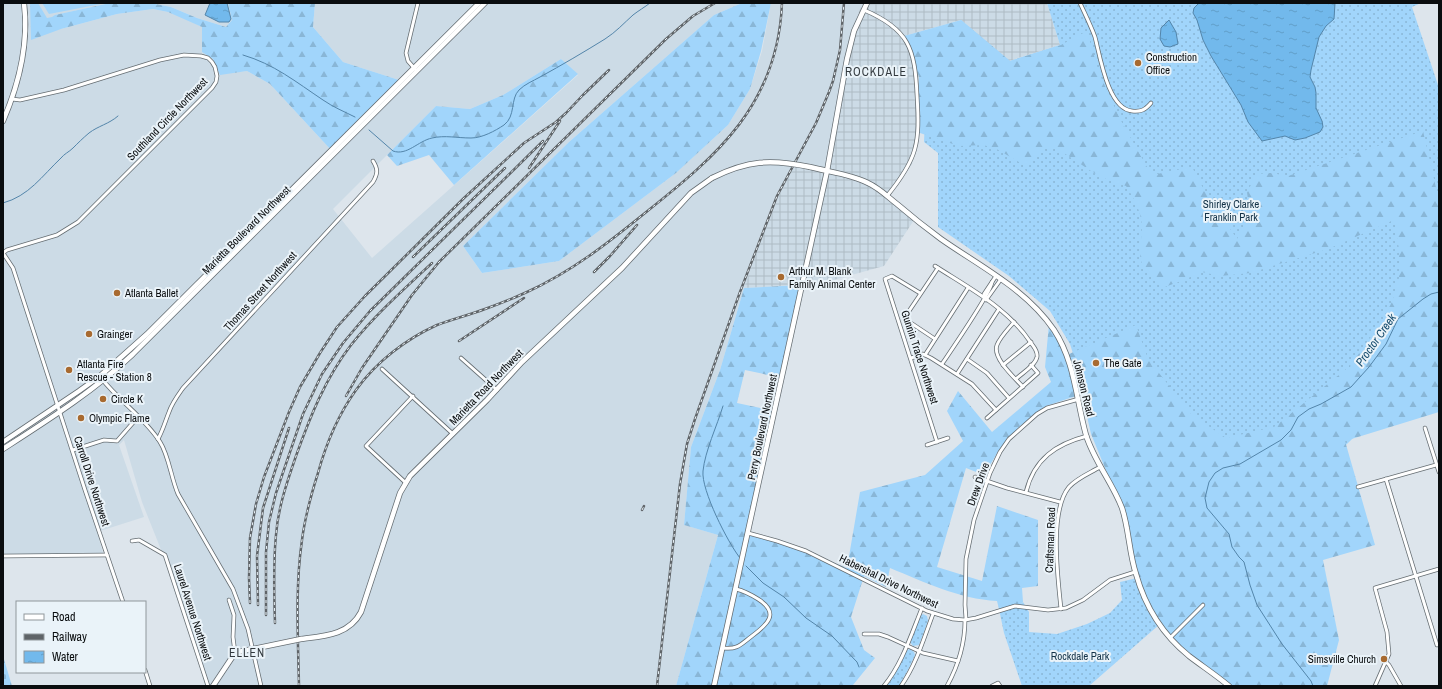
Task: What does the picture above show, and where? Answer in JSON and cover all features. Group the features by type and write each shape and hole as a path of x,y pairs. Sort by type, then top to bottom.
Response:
{"street":[{"path":"3,121 12,99 22,63 24,44 24,3"},
{"path":"416,69 408,61 406,53 418,3"},
{"path":"3,442 100,376 147,334 416,69 479,3"},
{"name":"Marietta Boulevard Northwest","path":"3,449 60,411 103,380 122,364 165,323 416,69 485,3"},
{"name":"Perry Boulevard Northwest","path":"714,686 828,171 847,59 854,32 867,3"},
{"path":"1080,3 1094,36 1104,76 1120,105 1128,111 1140,112 1145,110 1151,103"},
{"path":"864,10 884,20 900,33 911,50 916,70 919,124 917,145 907,170 887,196"},
{"name":"Southland Circle Northwest","path":"3,253 7,250 57,235 78,222 212,88 216,80 217,71 215,66 208,58 184,55 160,60 64,90 20,100 12,99"},
{"name":"Thomas Street Northwest","path":"158,439 164,430 168,413 183,388 374,182 378,170 373,161"},
{"name":"Marietta Road Northwest","path":"237,653 341,632 352,624 359,616 400,493 410,476 497,390 538,346 622,268 691,193 712,178 735,168 751,164 786,162 828,171"},
{"name":"Johnson Road","path":"828,171 868,183 887,196 936,235 1028,299 1041,313 1055,332 1065,351 1072,370 1087,436 1100,467 1116,494 1122,510 1135,572 1148,606 1170,638 1188,656 1229,686"},
{"name":"Carroll Drive Northwest","path":"3,253 13,268 123,601"},
{"path":"906,318 906,314 936,267 1000,309 1014,322 1031,342 1037,353 1036,358 1031,365 1016,379"},
{"name":"Gunnin Trace Northwest","path":"920,293 892,276 885,279 938,442"},
{"path":"985,299 992,282 998,277"},
{"path":"942,364 998,277"},
{"path":"925,355 968,288"},
{"path":"957,374 1000,309"},
{"path":"906,318 908,321 935,338"},
{"path":"899,320 906,318"},
{"path":"1014,322 997,344 997,353 999,360 1023,386"},
{"path":"1004,364 1031,342"},
{"path":"911,358 925,355 942,364 972,384 996,410"},
{"path":"461,358 497,390"},
{"path":"967,359 987,373 1009,398"},
{"path":"987,418 1038,373 1031,365"},
{"path":"382,369 453,434"},
{"path":"100,376 162,445 178,494 233,589 248,629 261,686"},
{"path":"406,483 366,446 413,396"},
{"name":"Drew Drive","path":"947,686 958,661 965,634 966,559 974,520 1000,452 1009,439 1037,414 1047,408 1079,399"},
{"path":"73,450 104,440 117,441 138,417"},
{"path":"1424,428 1439,470"},
{"path":"1026,492 1032,475 1045,457 1064,443 1087,436"},
{"path":"927,445 948,438"},
{"path":"1358,488 1436,465"},
{"name":"Craftsman Road","path":"1061,609 1056,566 1060,502 1073,483 1100,467"},
{"path":"975,477 1060,502"},
{"path":"1386,479 1437,645"},
{"name":"Habershal Drive Northwest","path":"748,533 777,540 806,551 933,614 953,619 965,620 976,618 1015,606 1048,610 1061,609 1075,605 1110,580 1135,572"},
{"name":"Laurel Avenue Northwest","path":"132,541 139,540 165,555 208,686"},
{"path":"3,556 107,555"},
{"path":"1375,686 1388,654 1388,642 1375,588 1439,569"},
{"path":"723,648 732,649 738,647 763,628 770,617 770,610 767,605 745,591 736,589"},
{"path":"213,686 237,653 233,637 234,615 229,600"},
{"path":"1170,638 1203,605"},
{"path":"884,686 893,675 922,608"},
{"path":"901,686 910,672 933,614"},
{"path":"864,634 879,634 919,651 958,661"},
{"path":"1385,661 1389,665 1401,686"},
{"path":"146,673 150,686"},
{"path":"217,686 219,677"},
{"path":"992,686 998,683 1000,686"}],"shaded area":[{"path":"3,3 110,3 56,15 61,29 117,14 153,9 185,18 202,27 202,52 213,59 220,74 247,71 270,84 332,151 349,129 399,80 343,62 313,27 315,3 742,3 714,15 569,142 463,246 482,273 559,261 676,173 728,125 750,89 762,51 771,3 863,3 859,11 824,172 761,254 744,288 720,370 691,447 684,525 718,535 676,686 205,686 189,620 142,502 124,440 119,445 144,517 97,532 103,553 3,558","holes":["561,59 578,75 372,258 333,209 436,106 470,109 503,95"]},
{"path":"151,3 228,3 232,20 226,27 197,18 171,7"},
{"path":"863,3 1047,3 1060,45 1009,61 961,20 904,36 919,77 917,136 912,164 886,198 914,220 884,266 830,281 803,285 744,288 771,213 793,165 824,172 859,11"}],"green space":[{"path":"30,3 38,3 47,18 110,3 151,3 171,7 197,18 226,27 232,20 228,3 315,3 313,27 343,62 399,80 349,129 332,151 270,84 247,71 220,75 213,59 202,52 202,27 168,12 153,9 117,14 61,29 31,40"},
{"path":"42,3 106,3 49,14"},
{"path":"742,3 771,3 761,51 750,89 728,125 676,173 559,261 482,273 463,246 569,142 714,15"},
{"name":"Shirley Clarke Franklin Park","path":"1047,3 1421,3 1412,7 1439,88 1439,409 1409,383 1165,623 1086,395 1070,344 1050,311 1009,276 938,227 938,153 924,142 926,94 961,20 1010,61 1060,45"},
{"path":"961,20 1010,61 1061,45 1087,31 1099,73 1120,119 1147,167 1157,174 1192,167 1204,190 1237,239 1250,216 1247,192 1257,174 1271,173 1288,176 1423,131 1439,201 1439,412 1345,441 1375,545 1323,560 1339,640 1327,686 1229,686 1168,636 1141,592 1129,535 1110,480 1091,434 1082,394 1046,406 1020,426 999,450 984,475 966,468 937,567 982,581 997,506 1038,520 1038,586 1022,588 1023,602 1018,606 999,609 997,601 983,600 955,593 890,568 886,587 864,576 851,617 864,650 875,658 853,685 854,686 676,686 718,535 684,525 691,447 720,370 744,288 803,285 782,378 745,370 737,403 774,411 749,535 784,543 847,568 860,492 925,475 963,441 947,411 958,391 992,432 1051,382 1045,367 1049,324 1065,351 1069,354 1136,325 1148,359 1192,415 1226,438 1274,427 1350,366 1380,324 1392,302 1399,278 1399,249 1394,220 1328,249 1250,273 1220,276 1202,272 1162,288 1147,272 1141,261 1140,252 1142,226 1140,215 1137,205 1126,186 1108,180 1091,171 1058,149 1045,148 1027,164 1019,162 995,148 983,145 959,146 917,132 919,77 904,36"},
{"path":"561,59 578,74 454,185 429,155 397,166 387,155 436,106 470,109 503,95"},
{"name":"Rockdale Park","path":"1137,578 1160,624 1089,686 1022,686 1004,633 999,609 1018,606 1023,602 1029,612 1029,632 1057,634 1087,624 1110,613 1122,600 1120,582"},
{"path":"923,614 927,616 928,621 919,645 913,646 910,642 920,616"},
{"path":"910,649 915,655 899,686 887,686 907,650"},
{"path":"3,656 12,686 3,686"}],"water":[{"path":"210,3 227,3 231,19 229,22 219,22 205,15"},
{"path":"1199,3 1335,3 1334,19 1326,26 1319,37 1310,77 1315,87 1316,108 1322,121 1323,127 1320,132 1295,140 1285,136 1262,141 1248,122 1241,105 1203,40 1197,20 1193,13 1194,8"},
{"path":"1169,20 1176,32 1178,44 1170,47 1164,46 1160,39 1161,28"}],"waterway":[{"path":"369,130 393,151 398,152 408,150 432,138 475,138 488,134 508,121 512,112 516,94 521,88 605,39 633,15 650,3"},
{"path":"243,55 275,68 327,103 355,117"},
{"path":"3,203 20,196 35,185 62,157 89,133 118,116"},
{"name":"Proctor Creek","path":"1313,686 1311,681 1282,644 1257,605 1244,562 1232,547 1229,534 1207,508 1205,498 1209,482 1215,473 1223,468 1240,464 1281,440 1291,430 1298,417 1309,409 1351,387 1369,367 1386,344 1398,319 1423,299 1431,294 1439,292"},
{"path":"723,406 706,455 703,471 704,480 706,490 716,516 740,558"},
{"path":"746,566 763,583 784,597 806,618 832,636 857,662 859,667"}],"railway":[{"path":"346,396 362,368 412,295 439,262 666,39 693,16 715,3"},
{"path":"299,686 298,576 308,506 329,441 338,420 356,390 382,361 414,337 437,325 517,296 543,284 574,266 617,235 697,170 719,148 739,124 756,99 769,70 778,39 782,3"},
{"path":"657,686 680,484 687,444 740,292 777,196 816,123 833,81 840,50 844,3"},
{"path":"250,603 250,538 256,504 264,477 300,387 337,327 365,296 464,198 524,143 556,122 609,70"},
{"path":"529,168 560,121"},
{"path":"266,615 266,552 269,522 276,493 303,414 322,374 343,343 370,311 543,141"},
{"path":"413,257 505,168"},
{"path":"594,272 637,225"},
{"path":"275,623 274,557 279,515 283,495 301,441 319,399 333,371 360,334 400,292 432,263"},
{"path":"459,341 524,298"},
{"path":"258,605 257,556 263,508 289,428"},
{"path":"642,510 644,506"}],"place":[{"name":"Construction Office","path":"1138,63"},
{"name":"Arthur M. Blank Family Animal Center","path":"781,277"},
{"name":"Atlanta Ballet","path":"117,293"},
{"name":"Grainger","path":"89,334"},
{"name":"The Gate","path":"1096,363"},
{"name":"Atlanta Fire Rescue - Station 8","path":"69,370"},
{"name":"Circle K","path":"103,399"},
{"name":"Olympic Flame","path":"81,418"},
{"name":"Simsville Church","path":"1384,659"}],"district":[{"name":"ROCKDALE","path":"876,72"},
{"name":"ELLEN","path":"247,653"}]}
